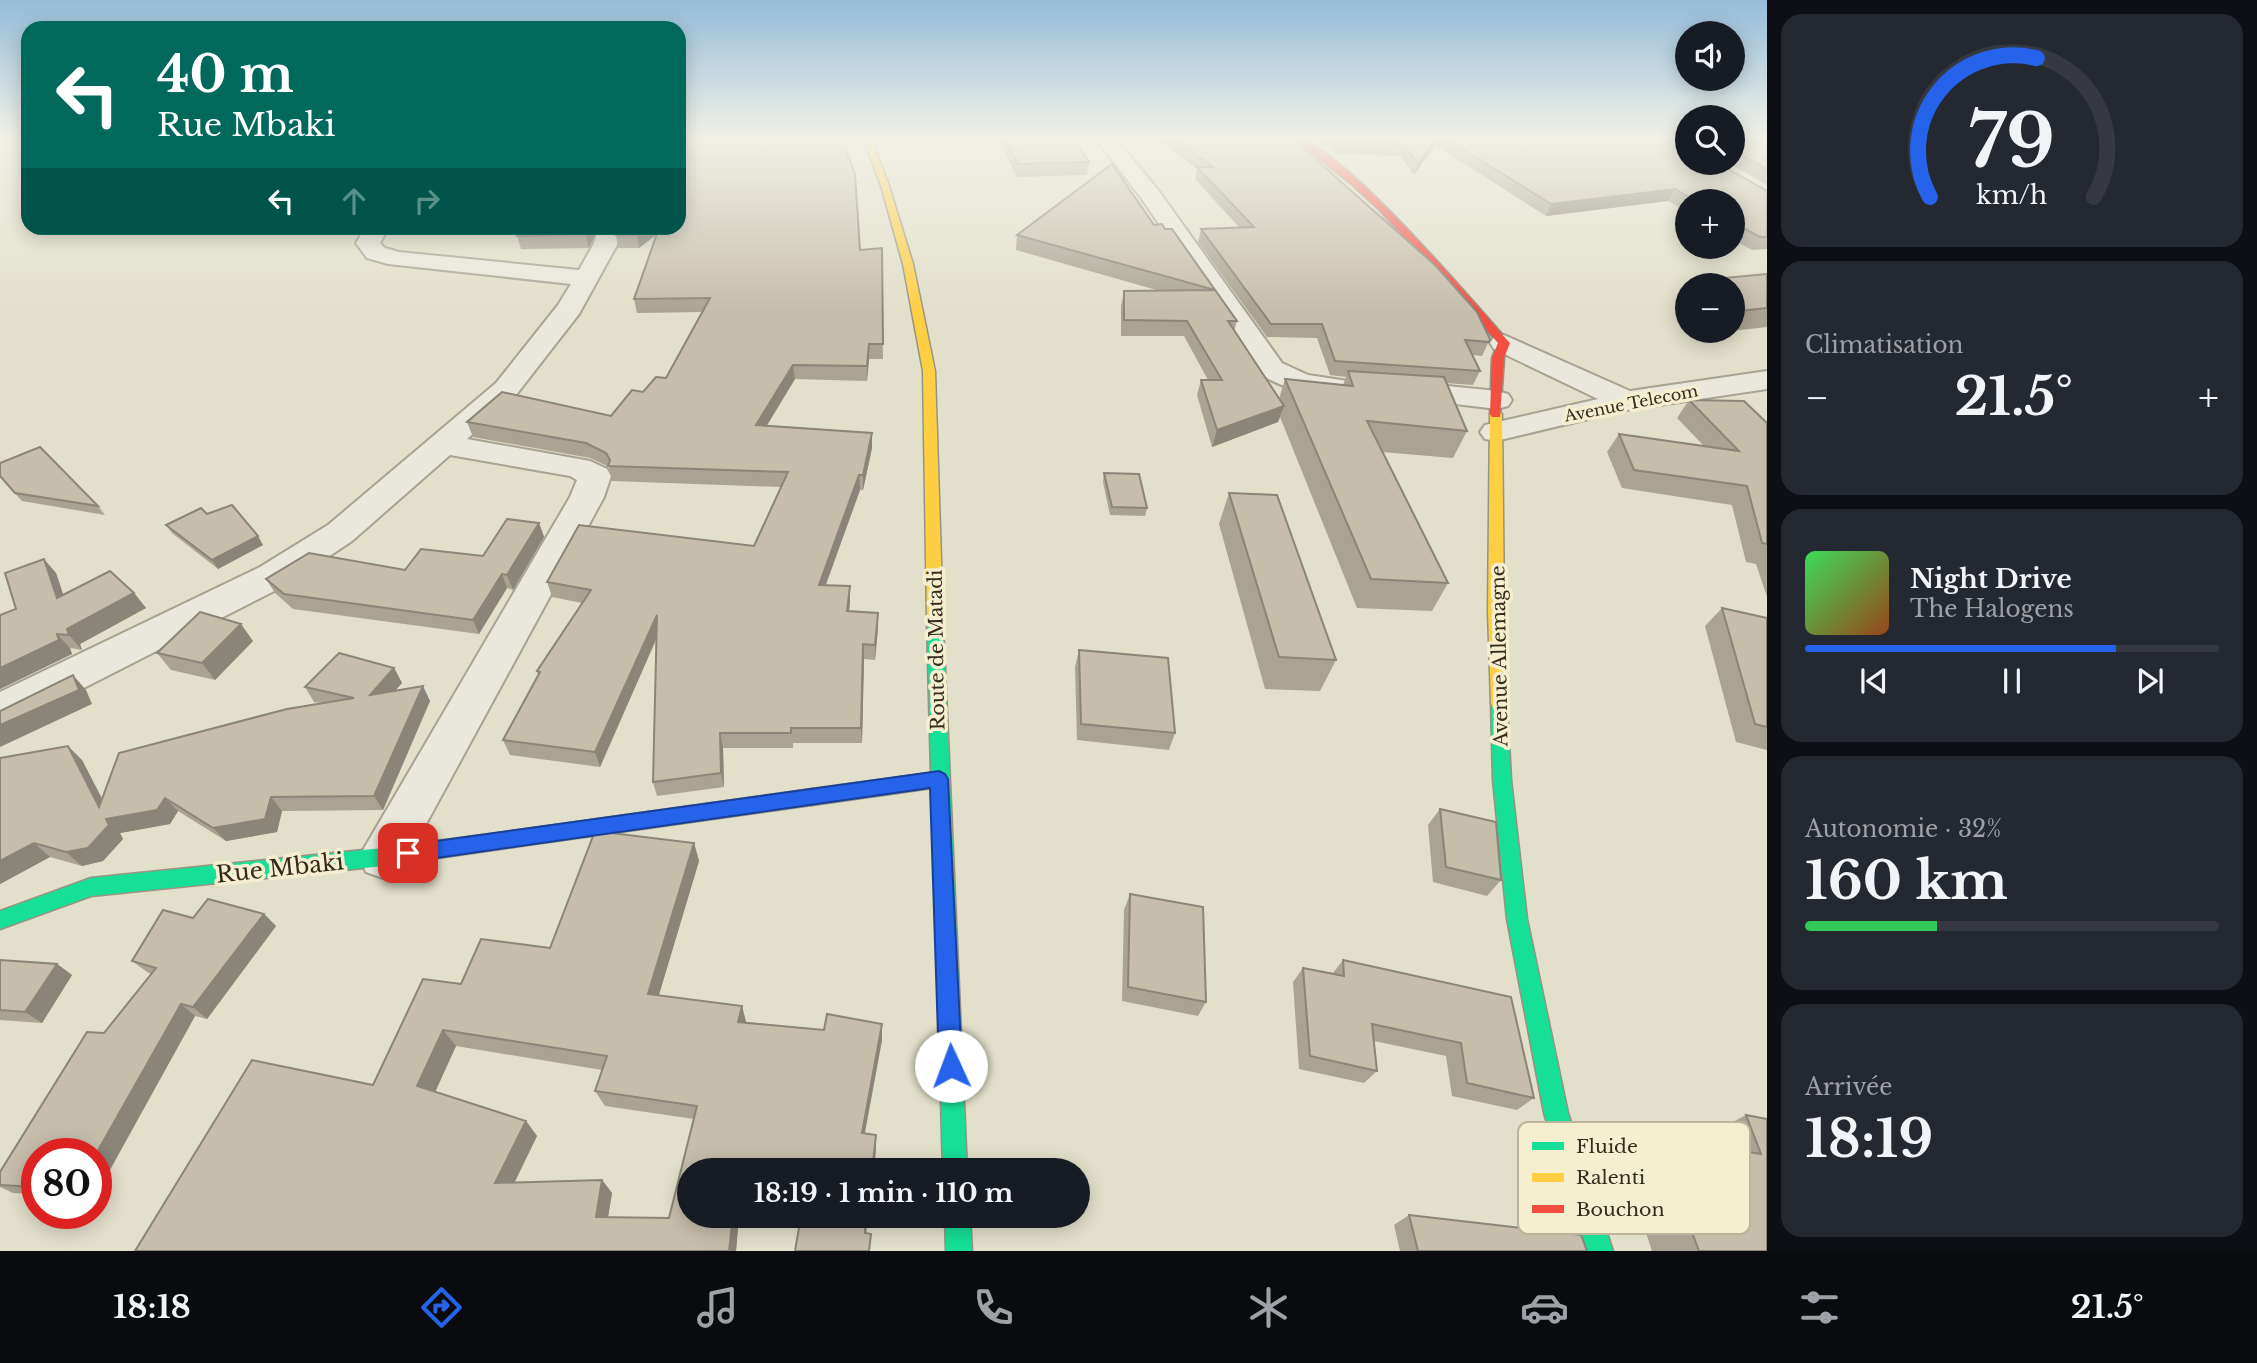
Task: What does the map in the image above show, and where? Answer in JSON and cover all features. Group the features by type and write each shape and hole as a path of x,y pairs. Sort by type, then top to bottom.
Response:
{"main road":[{"name":"Route de Matadi","path":"888,196 908,264 929,371 939,779 955,1158"},
{"path":"1369,196 1399,224 1504,343"},
{"name":"Avenue Allemagne","path":"1504,343 1498,358 1496,432 1496,612 1502,780 1517,919 1559,1122"},
{"name":"Rue Mbaki","path":"0,920 91,887 383,857 939,779"},
{"path":"958,1228 959,1251"},
{"name":"Avenue Allemagne","path":"1595,1234 1600,1251"}],"street":[{"path":"1151,196 1272,369 1289,380 1316,386 1419,391 1497,400"},
{"path":"373,235 368,243 376,253 397,259 585,278"},
{"path":"0,711 273,576 340,533 506,389 569,308 605,245 608,235"},
{"path":"1504,343 1626,401"},
{"name":"Avenue Telecom","path":"1496,432 1626,401 1767,380"},
{"path":"383,857 587,497 594,476 579,468 443,444"}],"building":[{"path":"686,196 856,196 860,250 882,248 883,344 869,344 867,366 793,365 756,425 872,433 863,475 859,475 819,585 850,586 847,611 878,613 875,645 863,644 861,728 791,728 791,733 720,733 721,773 653,782 657,615 595,752 503,740 540,672 537,671 591,590 547,582 579,525 754,546 788,472 608,466 610,460 606,453 586,443 467,422 502,392 611,416 632,390 643,392 656,377 666,378 710,298 634,299 657,235 686,235"},
{"path":"1069,196 1134,196 1154,225 1162,224 1165,229 1172,229 1237,321 1228,321 1284,406 1217,430 1201,380 1222,380 1187,321 1124,320 1124,291 1215,290 1017,235"},
{"path":"1225,196 1358,196 1436,266 1477,312 1489,342 1465,340 1480,371 1335,361 1322,324 1271,324 1201,229 1254,227"},
{"path":"1539,196 1614,196 1551,204"},
{"path":"1745,196 1767,196 1767,237 1760,237 1745,229"},
{"path":"1767,274 1767,308 1745,310 1745,276"},
{"path":"1348,371 1444,377 1467,431 1367,421 1448,583 1371,579 1285,379 1353,386"},
{"path":"1689,400 1744,401 1767,423 1767,544 1762,543 1747,486 1634,470 1619,434 1739,451"},
{"path":"40,447 98,506 15,493 0,476 0,463"},
{"path":"1104,473 1139,474 1147,508 1112,507"},
{"path":"1229,493 1277,495 1336,660 1279,657"},
{"path":"232,505 258,536 212,560 166,525 201,508 207,514"},
{"path":"507,519 539,523 507,575 502,574 473,620 284,594 266,579 309,553 405,570 421,549 483,556"},
{"path":"44,559 57,598 110,571 134,593 67,629 69,635 57,634 59,640 0,668 0,615 16,609 5,573"},
{"path":"1722,608 1767,618 1767,727 1755,724"},
{"path":"200,612 241,624 202,663 157,653"},
{"path":"1079,650 1168,658 1175,733 1081,724"},
{"path":"339,653 394,668 370,695 423,686 374,796 271,797 265,819 213,828 165,798 157,810 106,819 109,825 88,848 66,852 34,843 0,861 0,758 68,746 99,807 119,753 287,709 354,698 305,687"},
{"path":"73,675 79,690 0,725 0,711"},
{"path":"1440,809 1496,822 1501,880 1446,867"},
{"path":"595,831 694,843 648,994 742,1006 738,1022 824,1030 827,1014 882,1024 862,1133 876,1135 873,1158 684,1158 697,1106 595,1091 607,1056 443,1030 417,1086 526,1121 495,1183 602,1180 596,1217 669,1218 677,1186 677,1228 732,1228 729,1251 135,1251 252,1060 373,1085 423,979 461,984 481,939 550,948"},
{"path":"1130,894 1203,907 1206,1002 1128,987"},
{"path":"208,899 264,914 193,1007 181,1004 105,1138 21,1138 87,1032 104,1033 156,968 132,961 163,910 193,918"},
{"path":"0,960 57,964 25,1012 0,1010"},
{"path":"1343,960 1511,997 1534,1098 1467,1083 1461,1043 1372,1024 1377,1071 1310,1056 1303,968 1344,976"},
{"path":"1746,1115 1767,1119 1767,1251 1699,1251 1693,1234 1750,1234 1750,1152 1761,1154"},
{"path":"21,1138 21,1186 0,1185 0,1172"},
{"path":"1409,1215 1518,1228 1518,1234 1581,1235 1587,1251 1418,1251"},
{"path":"799,1228 865,1228 865,1233 871,1234 869,1251 795,1251"}],"traffic: fast":[{"path":"935,623 955,1158"},
{"path":"1499,703 1502,780 1517,919 1559,1122"},
{"path":"812,797 939,779"},
{"path":"0,920 91,887 383,857 513,839"},
{"path":"958,1228 959,1251"},
{"path":"1595,1234 1600,1251"}],"traffic: slow":[{"path":"888,196 908,264 929,371 935,623"},
{"path":"1496,414 1499,703"}],"traffic: jam":[{"path":"1370,196 1432,260 1504,343 1498,358 1496,414"},
{"path":"513,839 812,797"}],"route":[{"path":"408,853 939,779 951,1066"}]}
